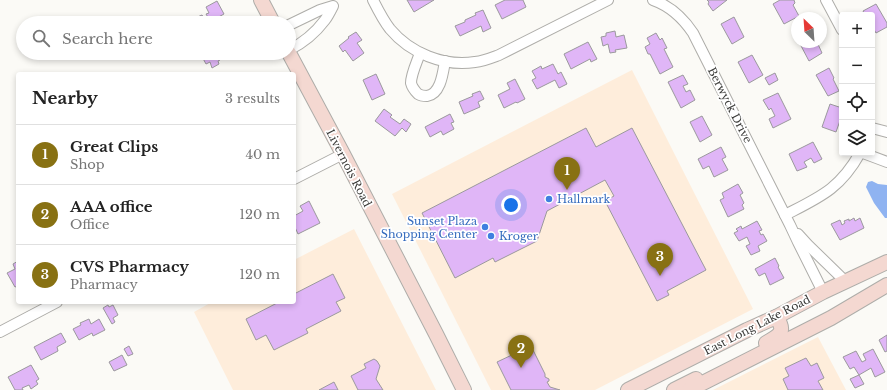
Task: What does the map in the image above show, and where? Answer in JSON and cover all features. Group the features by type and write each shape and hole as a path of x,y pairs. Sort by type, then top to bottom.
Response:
{"main road":[{"path":"261,0 269,16"},
{"name":"Livernois Road","path":"293,60 464,390"},
{"path":"823,321 823,316 830,310 886,278 887,275 884,263"},
{"name":"East Long Lake Road","path":"628,390 845,281 884,263"},
{"path":"689,390 823,321 887,285"},
{"path":"674,390 778,336 782,331 776,317"}],"street":[{"path":"372,0 389,28 402,41 420,53 433,58 444,61 464,63 474,62 499,55 608,0"},
{"name":"Berwyck Drive","path":"653,0 676,12 693,33 823,292"},
{"path":"826,0 839,24"},
{"path":"296,22 337,3"},
{"path":"296,47 326,19 337,3"},
{"path":"420,53 411,82 414,90 422,96 428,96 435,92 438,88 443,72 444,61"},
{"path":"875,129 887,132"},
{"path":"296,178 343,154"},
{"path":"788,220 836,186 859,156"},
{"path":"870,156 887,162"},
{"name":"Berwyck Drive","path":"788,220 808,245 845,281"},
{"path":"0,332 53,304"}],"shaded area":[{"path":"632,70 753,309 595,390 491,390 392,194"},
{"path":"354,229 436,390 233,390 194,312 208,304 296,304 296,259"},
{"path":"818,337 846,390 713,390"}],"water":[{"path":"872,181 878,184 887,185 887,218 885,218 874,203 866,187 868,182"}],"building":[{"path":"407,0 434,0 414,12"},
{"path":"505,0 523,0 526,7 502,19 495,5"},
{"path":"707,0 727,0 713,11"},
{"path":"780,0 794,0 795,3 793,5 797,12 791,12 791,20 784,24 773,4"},
{"path":"217,1 224,14 220,16 207,16 206,14 209,13 206,7"},
{"path":"876,4 887,23 887,27 876,33 875,12 863,11"},
{"path":"483,10 491,28 483,32 481,26 460,36 455,26 465,22 465,20 476,15 475,13"},
{"path":"734,17 744,37 732,44 721,24"},
{"path":"615,31 616,37 624,35 627,48 615,50 616,52 610,53 608,44 603,46 601,37 606,36 606,33"},
{"path":"356,32 362,40 357,43 364,53 353,61 345,50 343,52 339,46 349,38 348,37"},
{"path":"656,33 660,40 662,38 667,48 664,49 673,67 660,74 645,47 650,44 647,38"},
{"path":"588,42 597,59 591,62 590,59 571,69 564,54"},
{"path":"802,48 820,48 822,53 809,61"},
{"path":"752,55 763,75 749,83 738,62"},
{"path":"204,60 220,60 218,61 219,64 212,68 210,62 206,64"},
{"path":"553,64 558,74 561,72 567,84 559,88 555,80 537,89 532,80 536,78 532,71 541,66 542,69"},
{"path":"829,68 839,91 828,96 816,75"},
{"path":"775,73 778,80 769,85 765,78"},
{"path":"376,74 385,94 372,100 363,80"},
{"path":"683,75 688,84 683,86 686,92 690,90 695,100 681,108 668,82"},
{"path":"515,79 525,99 504,108 498,95 510,89 507,83"},
{"path":"480,91 484,99 478,102 480,107 464,114 459,102"},
{"path":"778,93 791,119 773,128 769,119 775,116 771,108 769,110 763,100"},
{"path":"830,104 839,107 839,124 836,132 822,127"},
{"path":"384,109 392,115 390,117 400,124 404,119 411,124 406,132 402,128 395,136 375,121"},
{"path":"450,114 454,122 451,123 454,129 443,135 441,131 430,137 425,127"},
{"path":"702,116 712,135 700,142 690,122"},
{"name":"Sunset Plaza Shopping Center","path":"586,128 596,147 632,128 706,270 667,291 669,295 657,301 605,201 614,196 605,180 547,211 537,241 495,262 493,258 455,278 422,213"},
{"path":"813,142 822,159 814,163 811,158 804,162 807,167 797,171 789,154"},
{"path":"721,147 726,157 722,159 728,170 714,177 709,166 703,169 698,159"},
{"path":"738,184 743,193 740,195 744,203 742,205 744,209 728,217 720,200 724,198 722,193"},
{"path":"309,201 320,223 298,234 296,230 296,215 303,211 300,206"},
{"path":"854,218 855,221 860,218 864,228 840,240 831,224 840,220 842,225 845,223 844,221 849,219 849,221"},
{"path":"757,221 762,230 759,231 761,235 763,234 767,241 758,246 760,251 751,255 746,246 750,244 747,237 739,241 734,233 738,231 736,229 741,226 742,229"},
{"path":"775,258 784,278 770,285 765,273 759,276 755,269"},
{"path":"16,262 15,287 7,273 15,269 13,264"},
{"path":"333,274 345,298 336,302 341,311 306,329 308,333 274,350 266,335 256,340 246,319 275,304 296,304 296,293"},
{"path":"108,305 109,307 113,305 118,315 113,318 115,322 112,324 103,308"},
{"path":"89,319 91,324 99,319 105,330 93,336 92,333 79,340 73,329 81,325 80,323"},
{"path":"61,333 66,342 57,347 58,351 41,360 34,347"},
{"path":"887,335 887,351 885,352 879,340"},
{"path":"129,346 133,354 128,356 124,349"},
{"path":"531,346 545,374 545,377 549,379 547,382 550,387 560,390 511,390 497,362"},
{"path":"873,349 885,372 875,377 871,368 859,375 854,367 850,369 843,357 856,351 862,362 866,360 863,354"},
{"path":"122,355 127,365 114,371 109,362"},
{"path":"806,358 811,366 817,363 824,378 818,381 823,390 788,390 783,379 789,376 785,368"},
{"path":"374,359 380,366 376,379 383,390 358,390 351,376 366,368 364,364"},
{"path":"31,365 39,379 36,381 38,384 31,389 29,385 22,388 23,390 15,390 8,377"},
{"path":"859,375 864,384 855,388 850,379"},
{"path":"334,382 338,390 319,390"}],"place":[{"name":"Great Clips","path":"567,190"},
{"name":"Hallmark","path":"549,199"},
{"name":"Sunset Plaza Shopping Center","path":"485,227"},
{"name":"Kroger","path":"491,236"},
{"name":"CVS Pharmacy","path":"660,276"},
{"name":"AAA office","path":"521,368"}]}
